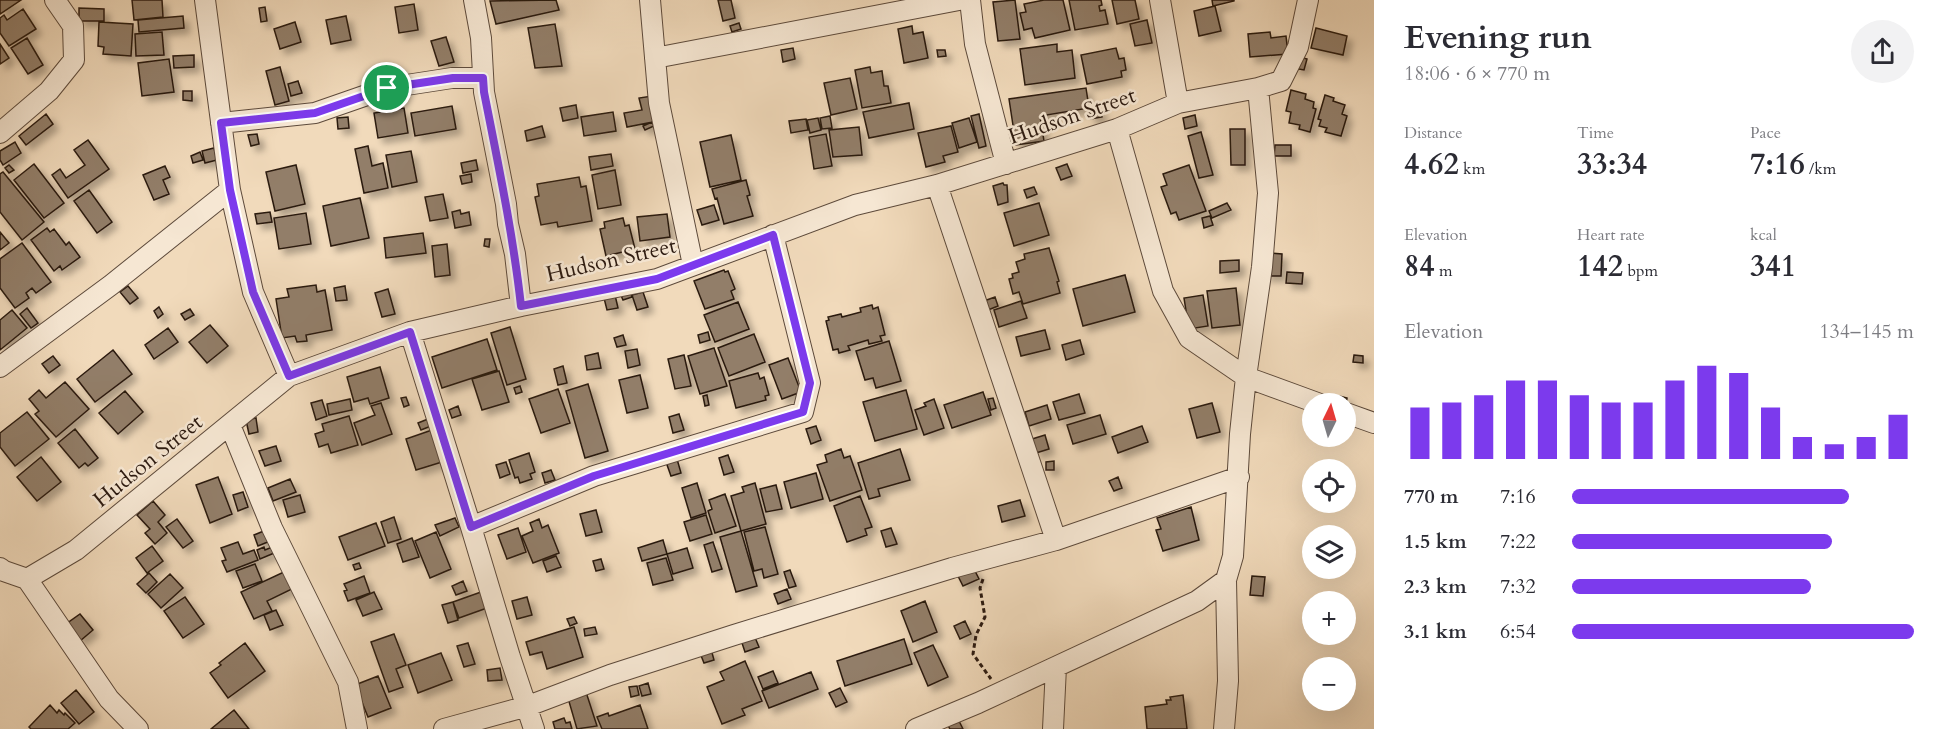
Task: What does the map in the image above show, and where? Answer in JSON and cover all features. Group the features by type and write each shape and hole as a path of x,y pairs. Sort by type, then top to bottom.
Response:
{"street":[{"path":"0,133 49,91 74,60 74,26 55,0"},
{"path":"205,0 230,190 253,292 289,376"},
{"path":"474,0 481,38 484,92 515,254 521,306"},
{"path":"650,0 659,103 693,265"},
{"path":"655,58 960,0"},
{"path":"970,0 975,44 1006,164"},
{"path":"1160,0 1178,103"},
{"name":"Hudson Street","path":"27,579 76,550 289,376 410,332 521,306 657,279 855,205 937,185 1117,129 1178,103 1258,88 1281,81 1298,46 1308,0"},
{"path":"221,123 315,113 387,88 453,78 483,78"},
{"path":"1224,729 1228,681 1226,580 1233,556 1240,434 1262,267 1268,193 1258,88"},
{"path":"1117,129 1162,291 1190,338 1246,377 1302,397"},
{"path":"937,185 1056,540"},
{"path":"0,367 111,285 230,190"},
{"path":"471,527 594,476 803,412 810,383 773,235"},
{"path":"410,332 534,729"},
{"path":"1356,416 1374,423"},
{"path":"230,425 272,528 348,682 357,729"},
{"path":"444,729 528,706 610,675 1056,540 1239,477"},
{"path":"0,568 27,579 109,699 138,729"},
{"path":"916,729 1002,692 1197,601 1226,580"},
{"path":"1053,729 1056,667"}],"path":[{"path":"988,559 980,588 985,617 976,635 973,654 1002,692"}],"building":[{"path":"0,0 21,0 0,14"},
{"path":"132,0 162,0 163,17 134,20"},
{"path":"556,0 559,10 496,24 490,1"},
{"path":"718,0 731,0 735,18 723,21"},
{"path":"1015,0 1020,39 998,41 993,2"},
{"path":"1044,0 1063,0 1070,30 1035,38 1032,28 1024,30 1020,13 1026,12 1024,4"},
{"path":"1069,0 1101,0 1100,11 1105,10 1108,24 1075,30"},
{"path":"1112,0 1135,0 1139,19 1117,24"},
{"path":"1212,0 1234,0 1234,1 1213,6"},
{"path":"414,4 418,30 399,33 395,7"},
{"path":"1215,6 1221,31 1199,36 1194,11"},
{"path":"265,7 267,21 261,22 259,8"},
{"path":"79,8 104,9 104,21 79,21"},
{"path":"23,9 36,29 9,46 0,33 0,18 4,15 7,20"},
{"path":"183,16 184,28 139,32 138,20"},
{"path":"346,16 351,40 331,44 326,20"},
{"path":"1147,20 1152,43 1135,46 1130,24"},
{"path":"99,22 133,24 131,56 103,54 104,47 98,46"},
{"path":"295,22 301,42 280,49 274,29"},
{"path":"739,23 741,29 732,32 730,26"},
{"path":"555,24 562,66 535,68 528,28"},
{"path":"912,26 913,34 923,32 928,58 904,63 898,29"},
{"path":"1316,28 1347,36 1343,55 1311,48"},
{"path":"162,32 164,55 136,56 135,34"},
{"path":"1270,32 1271,38 1286,36 1288,54 1250,57 1248,34"},
{"path":"446,37 454,62 439,66 431,41"},
{"path":"27,38 43,65 28,74 11,48"},
{"path":"0,44 9,58 0,64"},
{"path":"1057,44 1057,52 1072,50 1075,78 1025,85 1020,49"},
{"path":"793,48 795,59 783,62 781,50"},
{"path":"1116,48 1119,59 1124,58 1126,70 1121,71 1122,77 1087,84 1081,55"},
{"path":"937,50 945,50 946,56 938,57"},
{"path":"194,55 194,67 174,68 173,56"},
{"path":"1296,56 1307,59 1304,70 1293,68"},
{"path":"169,59 174,92 142,96 138,63"},
{"path":"280,67 289,101 275,105 266,71"},
{"path":"870,67 871,73 882,71 884,86 888,86 891,103 862,108 855,70"},
{"path":"850,78 857,109 831,115 824,83"},
{"path":"298,81 302,93 291,96 288,84"},
{"path":"1086,88 1089,108 1040,116 1044,141 1016,145 1009,99"},
{"path":"1291,90 1306,94 1305,99 1314,102 1313,108 1316,109 1310,132 1299,129 1300,125 1289,123 1291,112 1286,111"},
{"path":"183,91 192,91 192,101 183,100"},
{"path":"1325,95 1345,105 1342,114 1347,116 1341,136 1325,132 1327,128 1319,126 1321,120 1318,119"},
{"path":"652,96 658,121 627,127 624,113 642,110 639,98"},
{"path":"909,103 914,129 869,138 863,112"},
{"path":"576,105 578,118 563,121 560,108"},
{"path":"452,106 456,129 415,136 411,113"},
{"path":"404,108 408,133 378,138 374,113"},
{"path":"1100,108 1102,117 1091,119 1089,110"},
{"path":"613,112 616,131 584,136 581,117"},
{"path":"46,114 53,124 26,145 19,136"},
{"path":"979,114 986,146 979,148 971,116"},
{"path":"1195,115 1197,126 1185,129 1183,118"},
{"path":"830,116 832,128 822,129 820,118"},
{"path":"348,117 349,128 338,129 337,118"},
{"path":"818,118 821,130 810,133 807,120"},
{"path":"969,118 977,142 959,148 952,123"},
{"path":"806,119 808,130 791,133 789,121"},
{"path":"652,122 654,126 645,130 643,126"},
{"path":"542,126 545,137 527,141 525,131"},
{"path":"951,126 958,152 943,156 945,162 926,167 918,133"},
{"path":"859,127 862,155 833,157 829,130"},
{"path":"1230,129 1245,129 1245,165 1231,165"},
{"path":"1201,132 1213,175 1199,178 1188,136"},
{"path":"257,134 259,144 251,146 248,135"},
{"path":"826,134 832,166 814,169 809,137"},
{"path":"731,135 741,180 710,187 700,142"},
{"path":"88,140 109,169 68,198 52,175 60,169 66,178 85,165 74,150"},
{"path":"15,142 21,153 3,165 0,160 0,151"},
{"path":"1275,145 1291,145 1291,156 1274,156"},
{"path":"368,146 372,166 383,163 388,188 364,193 355,149"},
{"path":"214,148 217,160 205,163 202,151"},
{"path":"411,151 417,182 392,187 386,155"},
{"path":"200,152 203,160 193,163 191,156"},
{"path":"611,154 613,166 591,170 589,157"},
{"path":"476,160 478,170 463,173 461,163"},
{"path":"34,164 64,203 44,218 14,180"},
{"path":"1067,164 1072,176 1061,180 1056,168"},
{"path":"9,165 14,170 9,173 5,168"},
{"path":"296,165 305,204 275,211 266,172"},
{"path":"1189,165 1206,211 1179,220 1176,212 1171,214 1161,187 1167,185 1163,174"},
{"path":"165,166 170,177 163,180 169,194 154,200 143,175"},
{"path":"615,170 621,205 598,209 592,175"},
{"path":"3,172 44,222 22,240 0,212 0,174"},
{"path":"471,174 472,182 462,184 460,176"},
{"path":"579,177 581,187 586,186 592,221 558,227 557,222 541,225 535,197 539,196 537,184"},
{"path":"746,180 750,195 747,196 753,216 724,224 717,198 715,199 712,189"},
{"path":"1003,183 1007,185 1008,202 998,205 993,186"},
{"path":"1034,187 1037,194 1027,198 1024,190"},
{"path":"89,190 112,222 97,233 74,201"},
{"path":"443,194 448,218 430,221 425,197"},
{"path":"360,198 369,238 331,246 323,206"},
{"path":"1039,203 1049,235 1014,246 1004,213"},
{"path":"1227,203 1231,210 1212,218 1209,211"},
{"path":"714,205 719,220 702,225 697,210"},
{"path":"460,210 461,214 469,212 471,225 455,228 452,212"},
{"path":"270,212 272,222 257,224 255,214"},
{"path":"306,213 311,244 279,249 274,218"},
{"path":"667,214 670,237 640,241 637,217"},
{"path":"1210,216 1213,225 1204,228 1202,218"},
{"path":"623,218 625,226 629,225 635,249 606,256 600,229 605,228 604,222"},
{"path":"47,228 50,232 54,229 66,245 69,242 80,257 62,270 60,266 54,271 31,240"},
{"path":"0,232 9,243 0,250"},
{"path":"423,233 426,253 386,258 384,238"},
{"path":"485,239 490,239 489,247 484,246"},
{"path":"22,243 51,282 36,293 32,288 26,293 29,298 15,308 0,288 0,259"},
{"path":"447,244 450,275 435,277 432,246"},
{"path":"1049,248 1059,281 1057,282 1060,293 1023,304 1019,292 1013,294 1009,279 1013,278 1012,274 1019,272 1016,262 1025,259 1024,254"},
{"path":"1270,253 1282,254 1281,276 1264,276"},
{"path":"1239,260 1239,271 1220,273 1220,261"},
{"path":"724,270 728,271 735,289 731,291 734,299 705,309 694,281"},
{"path":"1287,272 1303,273 1302,284 1286,283"},
{"path":"1125,275 1135,312 1083,326 1073,289"},
{"path":"316,285 317,292 325,290 332,330 306,335 307,341 297,342 295,336 282,338 276,299 289,297 287,289"},
{"path":"128,286 138,298 130,304 120,292"},
{"path":"345,286 347,300 336,301 334,288"},
{"path":"1236,288 1240,325 1212,328 1207,291"},
{"path":"388,289 395,314 382,317 375,293"},
{"path":"630,290 632,297 623,300 620,293"},
{"path":"643,292 648,307 637,310 632,295"},
{"path":"615,295 618,308 607,310 604,298"},
{"path":"1203,295 1208,326 1189,329 1184,298"},
{"path":"995,297 998,306 988,310 984,301"},
{"path":"1021,301 1027,318 999,327 994,310"},
{"path":"738,302 749,329 715,342 704,315"},
{"path":"872,305 873,309 878,307 885,335 880,336 882,341 869,344 868,340 848,346 850,350 839,353 838,349 833,350 826,321 829,320 828,317 841,314 842,317 861,312 860,308"},
{"path":"159,307 163,314 158,318 154,311"},
{"path":"27,308 38,323 31,328 20,314"},
{"path":"190,309 194,315 185,320 181,314"},
{"path":"12,310 27,328 0,350 0,320"},
{"path":"210,325 228,346 207,363 189,342"},
{"path":"510,327 526,379 507,385 491,333"},
{"path":"168,328 178,342 154,359 145,345"},
{"path":"1045,330 1050,349 1021,356 1016,337"},
{"path":"708,332 710,340 700,343 698,335"},
{"path":"754,334 765,362 729,376 718,348"},
{"path":"623,335 626,345 617,347 614,338"},
{"path":"487,339 497,370 442,388 432,357"},
{"path":"1080,340 1084,354 1066,360 1062,345"},
{"path":"889,341 901,381 876,388 873,378 865,380 856,351"},
{"path":"714,348 727,386 700,394 688,356"},
{"path":"637,349 640,365 628,368 625,351"},
{"path":"113,350 132,374 95,402 77,379"},
{"path":"598,353 601,368 587,370 585,356"},
{"path":"684,355 691,386 675,389 668,359"},
{"path":"1354,355 1363,356 1363,363 1353,362"},
{"path":"53,356 60,365 49,373 42,364"},
{"path":"788,358 801,392 782,399 769,365"},
{"path":"563,366 567,383 558,385 554,369"},
{"path":"380,367 389,398 370,404 368,398 354,402 347,377"},
{"path":"499,371 509,402 482,410 472,379"},
{"path":"758,373 760,379 764,377 769,395 765,396 766,400 736,408 729,381"},
{"path":"640,375 648,408 627,413 619,380"},
{"path":"65,382 89,409 56,437 35,414 39,411 29,399 39,390 46,398"},
{"path":"588,384 608,451 585,458 566,391"},
{"path":"520,386 522,392 516,394 514,388"},
{"path":"558,389 570,423 541,433 529,399"},
{"path":"906,390 917,429 875,441 863,402"},
{"path":"125,391 143,412 118,434 99,413"},
{"path":"983,392 991,415 952,428 944,405"},
{"path":"1079,394 1085,413 1059,420 1053,402"},
{"path":"707,395 709,405 705,406 703,396"},
{"path":"406,397 409,405 404,407 401,398"},
{"path":"993,398 996,408 991,410 988,399"},
{"path":"350,399 352,410 329,415 327,404"},
{"path":"934,399 944,428 924,435 915,410 926,406 924,403"},
{"path":"322,400 327,416 316,420 311,403"},
{"path":"381,403 392,434 362,445 354,423 375,415 371,406"},
{"path":"1212,403 1220,432 1197,438 1189,409"},
{"path":"1047,405 1051,419 1029,426 1025,412"},
{"path":"458,406 461,415 452,418 449,410"},
{"path":"27,412 49,439 15,466 0,447 0,433"},
{"path":"679,414 684,430 673,433 669,417"},
{"path":"1100,415 1106,434 1073,444 1067,425"},
{"path":"349,416 358,445 331,453 328,444 319,447 315,434 324,431 322,424"},
{"path":"256,418 258,432 249,434 246,420"},
{"path":"428,419 431,426 421,430 418,423"},
{"path":"816,426 821,440 811,444 806,429"},
{"path":"1142,426 1148,442 1118,453 1112,437"},
{"path":"75,429 98,458 88,466 85,463 79,468 58,443"},
{"path":"432,430 442,462 416,470 406,439"},
{"path":"1045,435 1049,449 1036,453 1032,439"},
{"path":"276,446 281,461 265,466 259,451"},
{"path":"841,449 844,458 850,456 862,490 830,501 817,465 827,462 825,455"},
{"path":"900,449 910,480 878,489 880,496 869,499 858,463"},
{"path":"529,453 535,472 530,474 532,479 520,483 518,477 515,478 509,460"},
{"path":"728,455 734,472 724,475 719,458"},
{"path":"41,457 61,482 37,501 17,477"},
{"path":"677,459 681,473 671,476 666,462"},
{"path":"1054,461 1054,470 1046,470 1046,462"},
{"path":"506,462 510,474 500,478 496,465"},
{"path":"551,470 555,480 545,483 542,473"},
{"path":"816,473 823,499 791,508 784,482"},
{"path":"218,477 232,514 210,523 196,485"},
{"path":"1118,477 1122,488 1114,491 1109,481"},
{"path":"290,479 296,492 273,501 268,488"},
{"path":"697,483 706,513 691,518 682,488"},
{"path":"755,483 766,524 741,531 731,496 744,492 742,487"},
{"path":"776,485 782,509 766,512 760,489"},
{"path":"243,492 248,507 238,511 233,495"},
{"path":"725,494 736,526 715,533 708,511 712,509 709,500"},
{"path":"300,495 305,512 288,517 283,500"},
{"path":"860,496 872,527 865,529 867,535 847,542 834,506"},
{"path":"1020,500 1025,516 1002,522 998,506"},
{"path":"153,501 165,515 158,522 167,533 155,544 145,533 150,529 137,515"},
{"path":"1191,507 1199,540 1163,551 1156,530 1161,529 1157,518"},
{"path":"596,510 602,532 586,536 580,514"},
{"path":"706,515 712,534 690,541 684,522"},
{"path":"394,517 401,539 388,543 381,522"},
{"path":"455,518 459,527 440,536 435,525"},
{"path":"177,519 193,541 183,548 166,527"},
{"path":"539,519 542,528 548,525 559,553 533,563 522,536 533,531 530,523"},
{"path":"376,523 385,546 348,560 339,537"},
{"path":"765,527 778,574 764,578 762,569 754,571 744,532"},
{"path":"271,528 275,539 258,546 254,535"},
{"path":"518,528 526,552 507,559 498,535"},
{"path":"891,528 897,544 886,547 881,531"},
{"path":"741,531 757,586 736,592 720,537"},
{"path":"436,532 451,569 430,578 415,541"},
{"path":"412,538 419,557 403,562 397,544"},
{"path":"663,540 667,554 642,561 638,548"},
{"path":"238,542 243,554 254,550 258,560 227,572 222,561 226,560 221,548"},
{"path":"713,542 722,569 712,572 704,545"},
{"path":"277,545 279,551 260,559 257,550 264,547 265,550"},
{"path":"152,546 163,561 147,573 136,558"},
{"path":"687,548 693,568 673,574 667,554"},
{"path":"556,556 561,567 547,572 543,561"},
{"path":"666,558 673,580 653,585 647,563"},
{"path":"601,559 604,569 596,571 593,561"},
{"path":"359,563 361,568 355,570 353,565"},
{"path":"255,564 262,581 243,588 236,571"},
{"path":"973,567 979,579 963,586 957,574"},
{"path":"790,570 796,586 789,588 784,572"},
{"path":"286,571 294,588 267,601 272,611 254,619 241,592"},
{"path":"149,573 157,582 146,593 137,584"},
{"path":"170,574 183,588 161,608 148,594"},
{"path":"364,576 370,593 348,601 344,584"},
{"path":"1252,576 1265,577 1263,596 1250,595"},
{"path":"463,581 467,591 456,595 452,586"},
{"path":"787,589 791,599 778,604 774,594"},
{"path":"374,592 382,609 363,616 356,600"},
{"path":"481,592 487,608 459,618 453,602"},
{"path":"185,597 204,624 183,638 164,611"},
{"path":"527,597 532,615 517,619 512,601"},
{"path":"925,601 937,632 913,642 901,611"},
{"path":"453,602 458,620 448,623 442,605"},
{"path":"276,610 283,625 270,630 264,615"},
{"path":"80,614 93,630 80,641 66,624"},
{"path":"574,617 577,623 570,626 567,619"},
{"path":"965,621 971,634 960,639 954,626"},
{"path":"574,627 583,657 547,669 542,652 530,655 526,642"},
{"path":"595,627 597,634 585,636 584,629"},
{"path":"394,634 406,665 396,669 403,687 389,692 371,642"},
{"path":"754,635 759,647 745,652 741,640"},
{"path":"904,639 912,664 845,686 837,661"},
{"path":"245,643 265,671 228,698 210,673"},
{"path":"468,643 475,664 464,667 457,646"},
{"path":"933,645 948,677 928,686 914,653"},
{"path":"711,649 714,660 704,663 700,653"},
{"path":"441,653 452,680 418,693 408,665"},
{"path":"745,661 762,701 742,709 745,715 722,724 707,687 724,680 720,672"},
{"path":"500,668 502,680 488,681 487,670"},
{"path":"773,671 778,683 763,689 758,677"},
{"path":"811,672 818,689 769,708 762,691"},
{"path":"378,676 391,708 368,717 355,685"},
{"path":"648,683 651,694 642,696 639,686"},
{"path":"637,686 639,695 631,697 629,687"},
{"path":"840,688 847,702 836,707 829,693"},
{"path":"76,690 94,712 79,724 61,703"},
{"path":"586,692 597,726 577,729 568,698"},
{"path":"1183,695 1187,729 1147,729 1145,707 1167,704 1166,700 1171,700 1170,697"},
{"path":"50,705 57,713 59,710 64,715 65,713 75,723 68,729 31,729 29,727"},
{"path":"640,705 648,729 602,729 597,717 608,713 609,716"},
{"path":"234,710 249,729 211,729"},
{"path":"957,717 963,729 950,729 946,722"},
{"path":"564,718 566,723 570,722 572,729 555,729 553,722"}],"route":[{"path":"453,78 483,78 515,254 521,306 657,279 773,235 810,383 803,412 594,476 471,527 410,332 289,376 253,292 230,190 221,123 315,113 387,88 453,78"}]}
